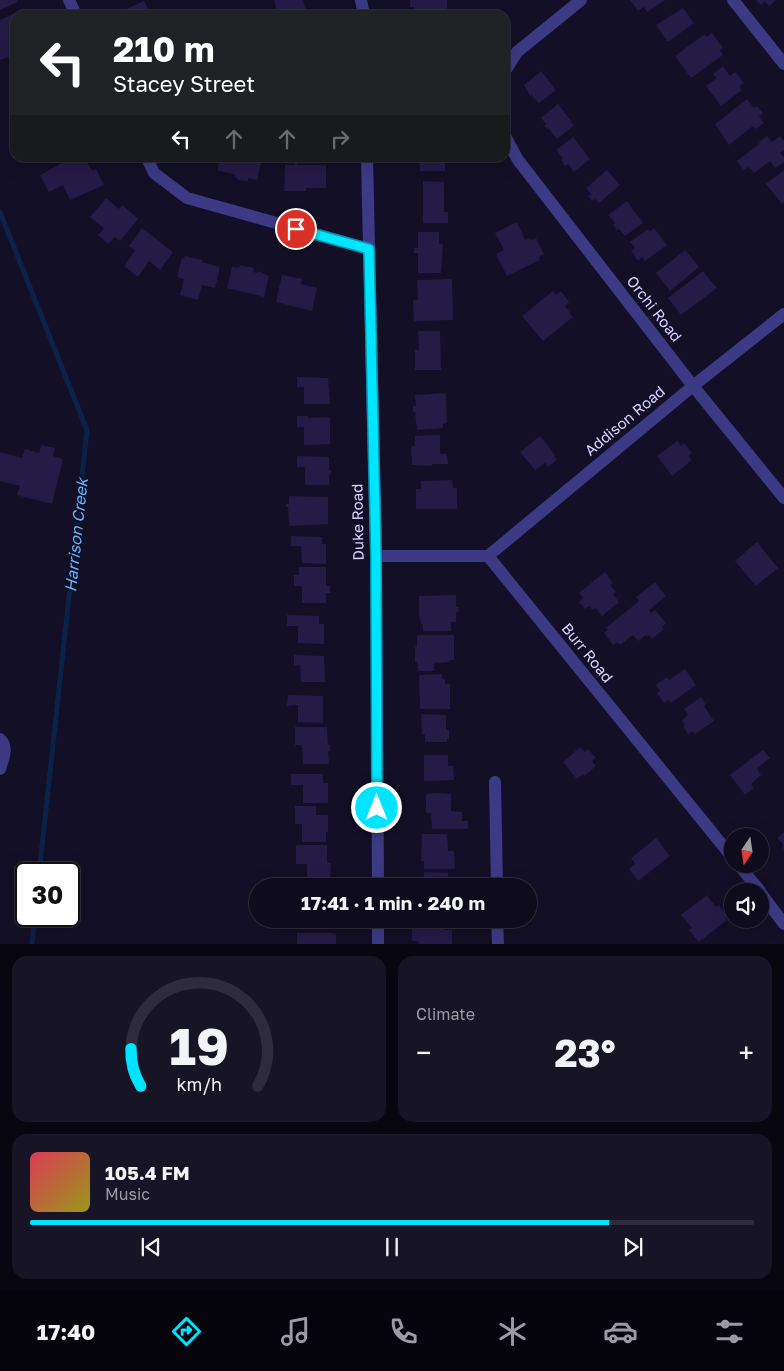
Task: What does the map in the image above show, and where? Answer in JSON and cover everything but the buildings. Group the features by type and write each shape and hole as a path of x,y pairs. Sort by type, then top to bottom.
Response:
{"street":[{"path":"510,63 517,52 581,0"},
{"path":"732,0 784,64"},
{"name":"Orchi Road","path":"510,145 518,160 693,386 784,498"},
{"path":"149,162 154,172 187,198 369,249"},
{"name":"Duke Road","path":"367,162 376,556 378,878"},
{"name":"Addison Road","path":"488,556 693,386 784,314"},
{"path":"376,556 488,556"},
{"name":"Burr Road","path":"488,556 724,847"},
{"path":"0,740 5,748 0,769"},
{"path":"495,782 497,878"},
{"path":"745,873 753,883"},
{"path":"769,904 784,924"},
{"path":"378,928 378,944"},
{"path":"497,928 498,944"}],"waterway":[{"name":"Harrison Creek","path":"0,212 87,430 40,862"},
{"name":"Harrison Creek","path":"32,944 34,927"}],"route":[{"path":"296,229 369,249 376,556 377,808"}]}
